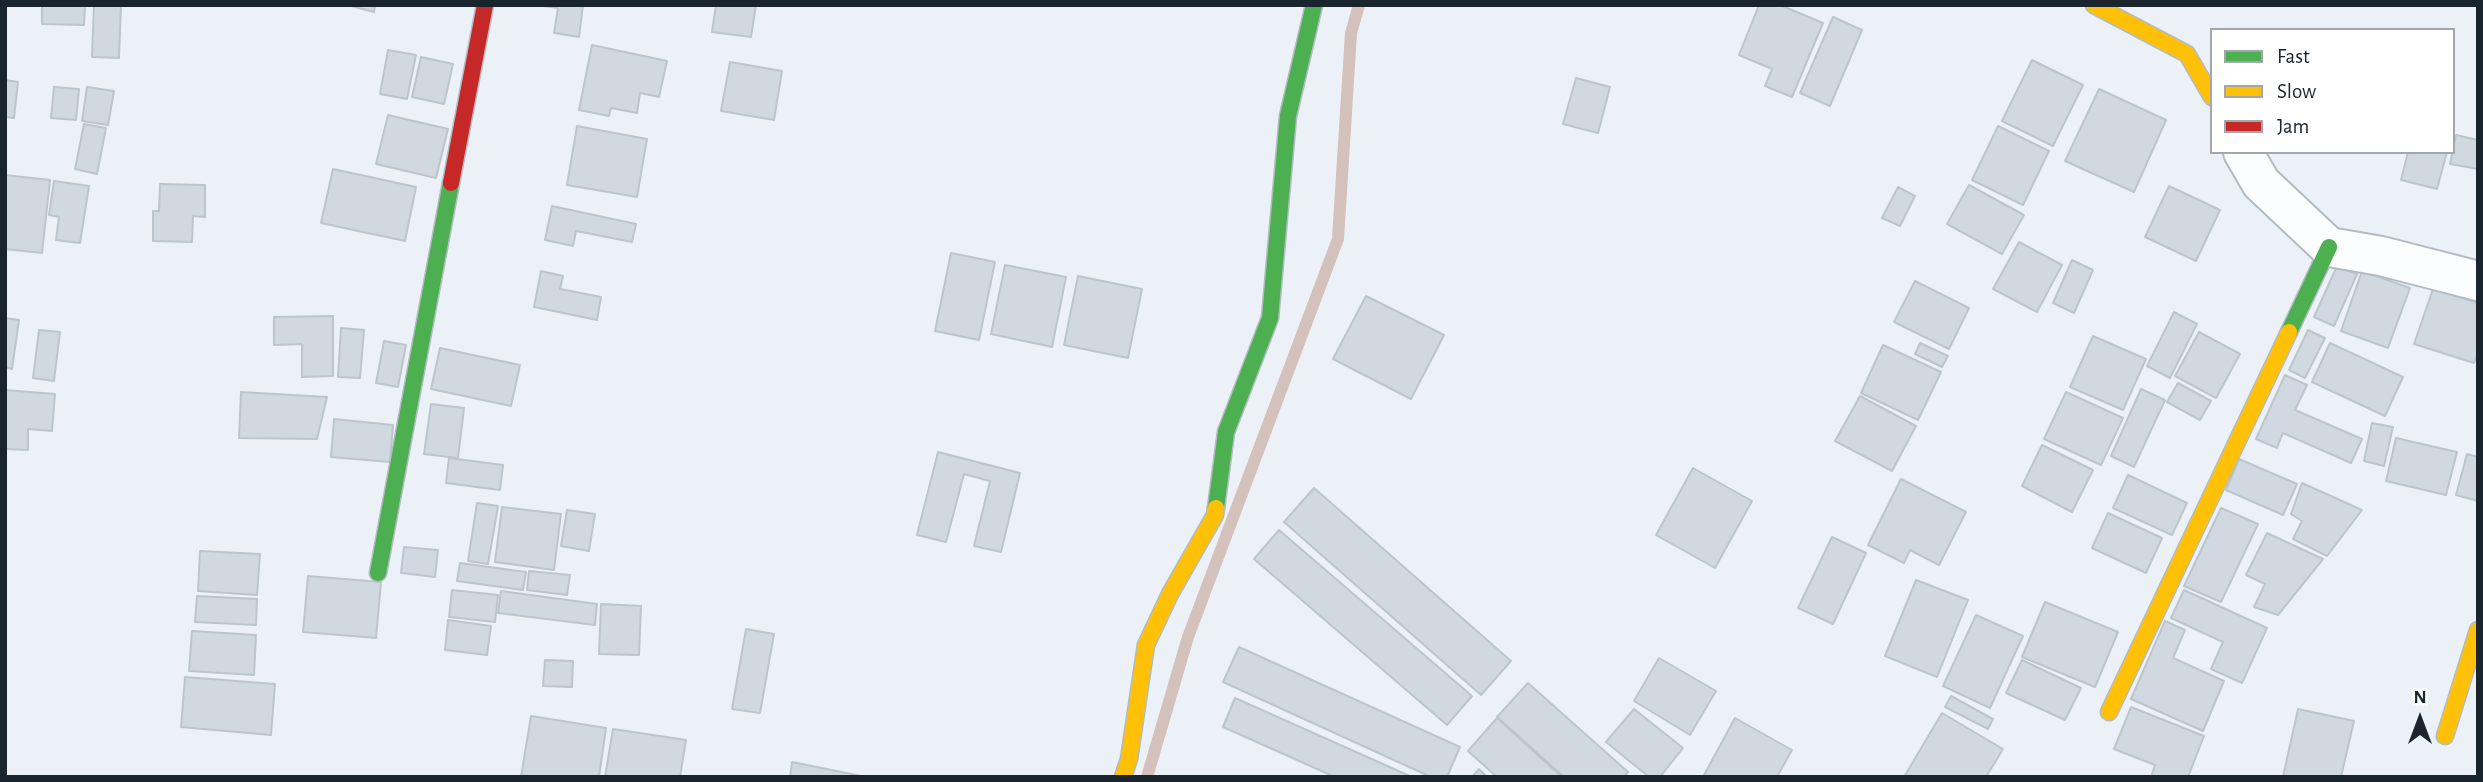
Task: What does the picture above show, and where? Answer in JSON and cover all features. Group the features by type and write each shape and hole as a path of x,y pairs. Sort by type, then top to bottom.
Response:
{"street":[{"path":"378,573 485,5"},
{"path":"1122,777 1129,759 1146,645 1170,594 1214,515 1226,432 1270,318 1288,116 1314,5"},
{"path":"2095,5 2187,54 2210,94"},
{"path":"2244,154 2261,183 2329,247 2474,271"},
{"path":"2109,712 2329,247"},
{"path":"2445,736 2478,630"}],"building":[{"path":"42,5 85,5 84,25 42,24"},
{"path":"94,5 121,5 119,58 92,57"},
{"path":"347,5 375,5 374,12"},
{"path":"536,5 583,5 579,37 554,33 558,8"},
{"path":"716,5 756,5 751,37 712,32"},
{"path":"1759,5 1780,5 1823,23 1792,97 1765,86 1772,69 1739,55"},
{"path":"1833,17 1862,30 1830,106 1800,93"},
{"path":"592,45 667,61 659,97 640,93 637,113 611,108 609,116 579,110"},
{"path":"388,50 416,55 407,99 380,94"},
{"path":"421,57 453,64 444,104 412,97"},
{"path":"2032,60 2083,85 2053,146 2002,121"},
{"path":"730,62 782,71 774,120 721,111"},
{"path":"1576,78 1610,87 1598,133 1563,124"},
{"path":"5,80 18,82 14,118 5,117"},
{"path":"54,87 79,89 76,120 51,118"},
{"path":"87,87 114,91 108,125 82,121"},
{"path":"2099,89 2166,120 2134,192 2065,161"},
{"path":"388,115 448,129 436,178 376,164"},
{"path":"84,124 106,128 97,174 75,169"},
{"path":"577,126 647,139 637,197 567,185"},
{"path":"1998,126 2049,151 2023,205 1972,180"},
{"path":"2456,135 2478,140 2478,169 2450,164 2452,154 2455,154"},
{"path":"2408,154 2446,154 2437,189 2401,180"},
{"path":"333,169 416,187 405,241 321,223"},
{"path":"5,175 50,180 42,253 5,249"},
{"path":"54,181 89,186 80,243 56,240 59,217 49,215"},
{"path":"160,184 205,185 205,217 193,216 192,242 153,241 153,211 159,211"},
{"path":"1969,185 2024,215 2002,254 1947,224"},
{"path":"2169,186 2220,210 2196,261 2145,237"},
{"path":"1898,187 1915,196 1900,226 1882,218"},
{"path":"552,206 636,224 632,242 576,231 573,246 545,240"},
{"path":"2019,242 2062,265 2037,312 1993,289"},
{"path":"951,253 995,262 979,340 935,331"},
{"path":"2072,260 2093,270 2074,313 2053,303"},
{"path":"1005,265 1066,277 1052,347 991,334"},
{"path":"2337,266 2357,274 2334,326 2314,317"},
{"path":"541,271 563,276 560,289 601,297 597,320 534,307"},
{"path":"2362,271 2410,288 2388,348 2341,331"},
{"path":"1078,276 1142,289 1128,358 1064,345"},
{"path":"1915,281 1969,308 1949,349 1894,322"},
{"path":"2433,289 2478,303 2478,352 2474,363 2414,344"},
{"path":"1366,296 1444,335 1411,399 1333,359"},
{"path":"2174,312 2197,324 2170,378 2147,366"},
{"path":"333,316 333,376 302,377 302,344 274,345 274,317"},
{"path":"5,318 19,320 12,369 5,367"},
{"path":"341,328 364,330 360,378 338,377"},
{"path":"39,330 60,332 54,381 33,378"},
{"path":"2308,330 2325,338 2305,378 2289,370"},
{"path":"2199,332 2240,354 2216,398 2175,376"},
{"path":"2093,336 2146,359 2123,410 2070,387"},
{"path":"384,341 406,345 398,387 376,383"},
{"path":"1920,343 1948,356 1942,367 1915,354"},
{"path":"2330,343 2403,377 2385,416 2312,382"},
{"path":"1883,345 1941,372 1918,420 1861,393"},
{"path":"440,348 520,365 511,406 431,389"},
{"path":"2285,375 2307,385 2295,410 2362,439 2351,463 2283,433 2277,448 2256,439"},
{"path":"2178,383 2211,401 2200,420 2167,402"},
{"path":"2141,389 2165,400 2134,467 2111,456"},
{"path":"5,390 55,394 52,431 28,429 28,450 5,449"},
{"path":"241,392 327,397 317,439 239,438"},
{"path":"2066,392 2123,418 2101,465 2044,439"},
{"path":"1860,396 1916,426 1892,471 1835,441"},
{"path":"431,404 464,408 458,458 424,454"},
{"path":"334,419 393,425 390,462 331,457"},
{"path":"2372,423 2393,427 2384,466 2364,461"},
{"path":"2396,438 2457,452 2446,495 2386,481"},
{"path":"2042,445 2093,470 2072,512 2022,486"},
{"path":"938,452 1020,473 1001,552 974,546 990,481 964,474 946,542 917,535"},
{"path":"2467,454 2478,457 2478,501 2456,495"},
{"path":"449,458 503,465 500,490 446,483"},
{"path":"2239,459 2297,484 2283,515 2226,490"},
{"path":"1693,468 1752,501 1715,568 1656,535"},
{"path":"2128,475 2187,503 2172,535 2113,508"},
{"path":"1901,479 1966,512 1939,565 1910,550 1904,563 1868,545"},
{"path":"2302,483 2362,510 2327,556 2293,539 2302,521 2291,514"},
{"path":"1314,488 1511,661 1481,695 1284,522"},
{"path":"477,503 498,506 488,564 468,561"},
{"path":"502,507 561,514 554,570 495,562"},
{"path":"2221,508 2258,524 2221,602 2184,586"},
{"path":"567,510 595,514 589,551 561,546"},
{"path":"2108,513 2162,538 2146,573 2092,548"},
{"path":"1279,530 1472,696 1447,725 1254,559"},
{"path":"2267,533 2323,559 2278,615 2254,607 2265,584 2246,575"},
{"path":"1832,537 1866,553 1833,624 1798,608"},
{"path":"404,547 438,550 435,577 401,573"},
{"path":"200,551 260,554 257,595 198,591"},
{"path":"460,563 526,572 523,590 457,581"},
{"path":"529,571 570,575 567,595 527,590"},
{"path":"308,576 381,582 376,638 303,632"},
{"path":"1916,580 1968,600 1937,677 1885,656"},
{"path":"452,590 498,595 495,622 449,617"},
{"path":"2184,590 2267,628 2242,683 2211,669 2223,642 2171,618"},
{"path":"501,591 597,604 595,625 498,613"},
{"path":"197,596 257,599 256,625 195,622"},
{"path":"2045,602 2118,632 2095,687 2022,657"},
{"path":"601,604 641,606 639,655 599,654"},
{"path":"1976,615 2023,636 1990,708 1943,686"},
{"path":"448,620 491,626 487,655 445,650"},
{"path":"2165,621 2185,630 2173,658 2224,681 2203,731 2131,699"},
{"path":"746,629 774,634 760,713 732,709"},
{"path":"192,631 256,635 254,675 189,671"},
{"path":"1239,647 1460,747 1447,777 1431,777 1223,682"},
{"path":"1659,658 1716,691 1690,735 1634,701"},
{"path":"545,660 573,661 572,687 543,686"},
{"path":"2022,660 2081,688 2065,720 2006,693"},
{"path":"185,677 275,684 271,735 181,727"},
{"path":"1528,683 1628,772 1624,777 1564,777 1497,717"},
{"path":"1951,696 1993,719 1988,729 1945,707"},
{"path":"1235,698 1412,777 1335,777 1223,727"},
{"path":"2131,707 2204,736 2188,777 2151,777 2155,765 2114,749"},
{"path":"1634,709 1683,748 1660,777 1649,777 1606,742"},
{"path":"2298,709 2354,721 2341,777 2283,777"},
{"path":"1942,713 2003,749 1986,777 1904,777"},
{"path":"531,716 606,728 599,777 521,777"},
{"path":"1497,718 1562,777 1497,777 1468,751"},
{"path":"1735,718 1792,750 1777,777 1703,777"},
{"path":"613,729 686,740 680,777 605,777"},
{"path":"792,762 866,777 790,777"},
{"path":"1479,769 1487,777 1472,777"}],"waterway":[{"path":"1147,777 1188,637 1338,239 1351,33 1359,5"}],"traffic: fast":[{"path":"1216,508 1226,432 1270,318 1288,116 1314,5"},
{"path":"378,573 451,183"},
{"path":"2289,332 2329,247"}],"traffic: slow":[{"path":"2094,5 2187,54 2210,94"},
{"path":"2109,712 2289,332"},
{"path":"1123,777 1129,759 1146,645 1170,594 1215,515 1216,508"},
{"path":"2445,736 2478,630"}],"traffic: jam":[{"path":"451,183 485,5"}]}
